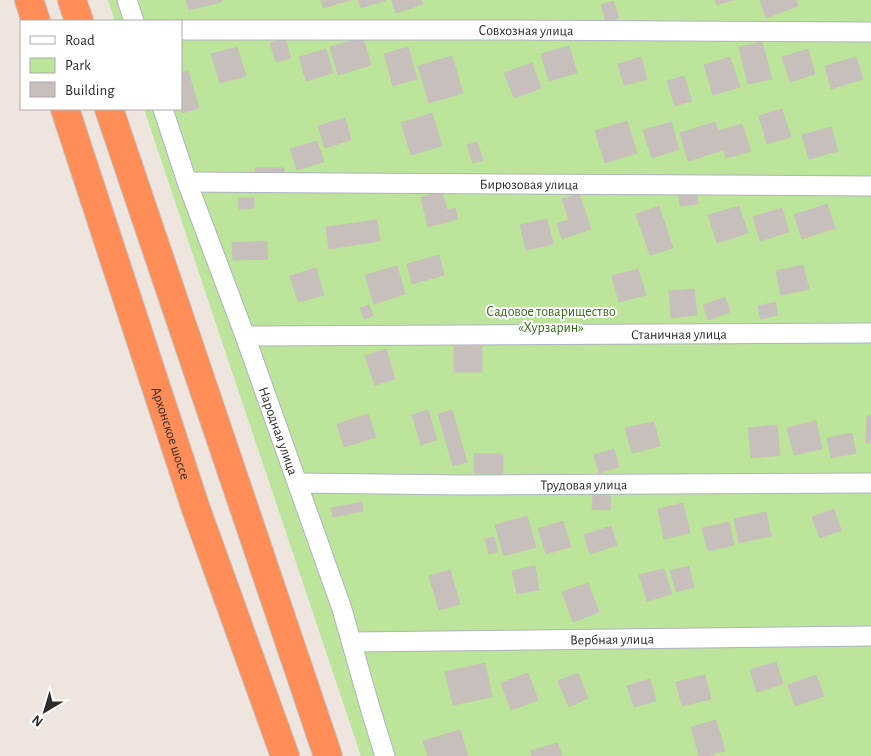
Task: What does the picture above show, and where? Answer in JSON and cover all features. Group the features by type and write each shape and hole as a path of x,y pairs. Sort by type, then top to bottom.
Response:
{"highway":[{"path":"29,0 36,20"},
{"path":"72,0 79,20"},
{"name":"Архонское шоссе","path":"65,110 196,509 285,756"},
{"path":"109,110 328,756"}],"street":[{"path":"127,0 134,20"},
{"name":"Совхозная улица","path":"182,30 871,32"},
{"name":"Народная улица","path":"163,110 187,182 245,336 342,609 385,756"},
{"name":"Бирюзовая улица","path":"187,182 871,186"},
{"name":"Станичная улица","path":"245,336 871,333"},
{"name":"Трудовая улица","path":"298,483 465,485 871,483"},
{"name":"Вербная улица","path":"352,642 871,636"}],"green space":[{"name":"Садовое товарищество «Хурзарин»","path":"108,0 871,0 871,756 361,756 144,110 182,110 182,20 115,20"}],"building":[{"path":"186,0 221,0 221,2 189,10"},
{"path":"321,0 351,0 323,8"},
{"path":"358,0 386,0 361,8"},
{"path":"392,0 421,0 423,4 396,13"},
{"path":"715,0 734,0 716,5"},
{"path":"760,0 796,0 798,6 766,18"},
{"path":"613,1 619,18 606,22 601,5"},
{"path":"363,37 371,65 338,75 330,47"},
{"path":"285,39 291,58 276,62 270,43"},
{"path":"762,42 772,79 748,84 739,47"},
{"path":"569,46 577,73 549,81 541,54"},
{"path":"237,47 246,76 220,83 211,54"},
{"path":"408,47 417,79 393,86 384,54"},
{"path":"326,49 333,73 306,81 299,57"},
{"path":"808,49 815,74 790,82 782,57"},
{"path":"452,56 463,93 429,103 418,66"},
{"path":"641,57 647,79 624,85 618,64"},
{"path":"730,57 740,87 713,95 704,65"},
{"path":"856,57 863,79 831,89 825,66"},
{"path":"532,63 541,88 514,98 504,73"},
{"path":"188,71 199,108 182,113 182,110 182,73"},
{"path":"684,76 692,101 675,106 667,81"},
{"path":"782,109 791,137 767,144 759,116"},
{"path":"432,113 442,146 411,155 401,123"},
{"path":"345,118 351,140 325,148 318,126"},
{"path":"627,121 637,153 605,163 595,131"},
{"path":"671,122 679,149 652,158 643,130"},
{"path":"715,122 724,150 688,161 680,133"},
{"path":"742,124 751,151 726,158 718,131"},
{"path":"831,127 838,151 809,159 802,135"},
{"path":"317,141 324,162 297,170 290,149"},
{"path":"477,142 483,160 473,163 467,145"},
{"path":"255,168 284,168 284,177 255,177"},
{"path":"442,192 447,210 455,208 458,219 428,227 421,197"},
{"path":"697,192 698,204 680,206 679,194"},
{"path":"579,194 591,229 562,239 557,223 569,220 562,199"},
{"path":"238,198 254,198 254,208 239,209"},
{"path":"827,204 835,228 802,239 794,215"},
{"path":"659,206 673,248 650,255 636,214"},
{"path":"739,206 748,233 717,243 708,215"},
{"path":"782,208 789,232 760,241 753,217"},
{"path":"547,219 553,244 526,250 520,225"},
{"path":"377,220 380,241 329,249 326,227"},
{"path":"267,241 268,259 233,260 232,243"},
{"path":"439,255 444,275 412,284 407,264"},
{"path":"803,265 809,289 781,295 776,271"},
{"path":"397,266 405,294 374,304 365,275"},
{"path":"316,268 324,295 298,302 290,276"},
{"path":"638,269 646,295 619,302 612,276"},
{"path":"694,289 697,315 671,318 669,291"},
{"path":"725,297 730,312 708,320 703,305"},
{"path":"775,302 778,315 761,319 758,306"},
{"path":"369,305 373,316 364,319 360,308"},
{"path":"454,346 482,346 482,372 454,372"},
{"path":"386,349 395,379 375,385 365,356"},
{"path":"428,410 437,440 421,445 412,415"},
{"path":"452,410 467,462 453,466 438,414"},
{"path":"368,414 376,437 344,447 337,424"},
{"path":"867,416 871,416 871,443 866,443"},
{"path":"816,421 822,449 794,455 787,428"},
{"path":"654,422 660,446 632,453 625,428"},
{"path":"777,425 780,455 751,458 748,428"},
{"path":"852,433 856,453 831,458 827,438"},
{"path":"614,449 619,467 599,473 594,455"},
{"path":"474,454 503,454 503,474 474,473"},
{"path":"593,495 611,496 610,510 592,509"},
{"path":"362,502 363,511 333,517 331,508"},
{"path":"683,503 690,533 664,539 658,509"},
{"path":"834,509 841,530 820,538 812,517"},
{"path":"766,512 771,536 739,543 734,519"},
{"path":"527,516 536,547 504,556 495,525"},
{"path":"563,521 571,547 546,554 538,529"},
{"path":"729,522 734,545 708,551 702,528"},
{"path":"611,526 617,545 590,554 584,535"},
{"path":"494,537 498,552 489,554 485,539"},
{"path":"535,566 539,590 517,594 512,571"},
{"path":"689,566 694,587 676,592 670,571"},
{"path":"664,569 672,594 647,601 639,575"},
{"path":"450,570 460,604 439,610 429,576"},
{"path":"588,583 599,612 573,622 562,592"},
{"path":"776,662 783,684 757,692 750,670"},
{"path":"485,663 492,697 453,705 445,672"},
{"path":"528,673 538,700 511,710 501,683"},
{"path":"578,673 588,698 569,707 558,681"},
{"path":"705,675 711,699 682,706 676,682"},
{"path":"816,675 824,696 795,706 788,685"},
{"path":"650,679 656,701 634,707 627,686"},
{"path":"716,720 725,751 707,756 699,756 691,727"},
{"path":"460,730 468,756 428,756 423,741"},
{"path":"558,743 562,756 532,756 530,751"}]}
